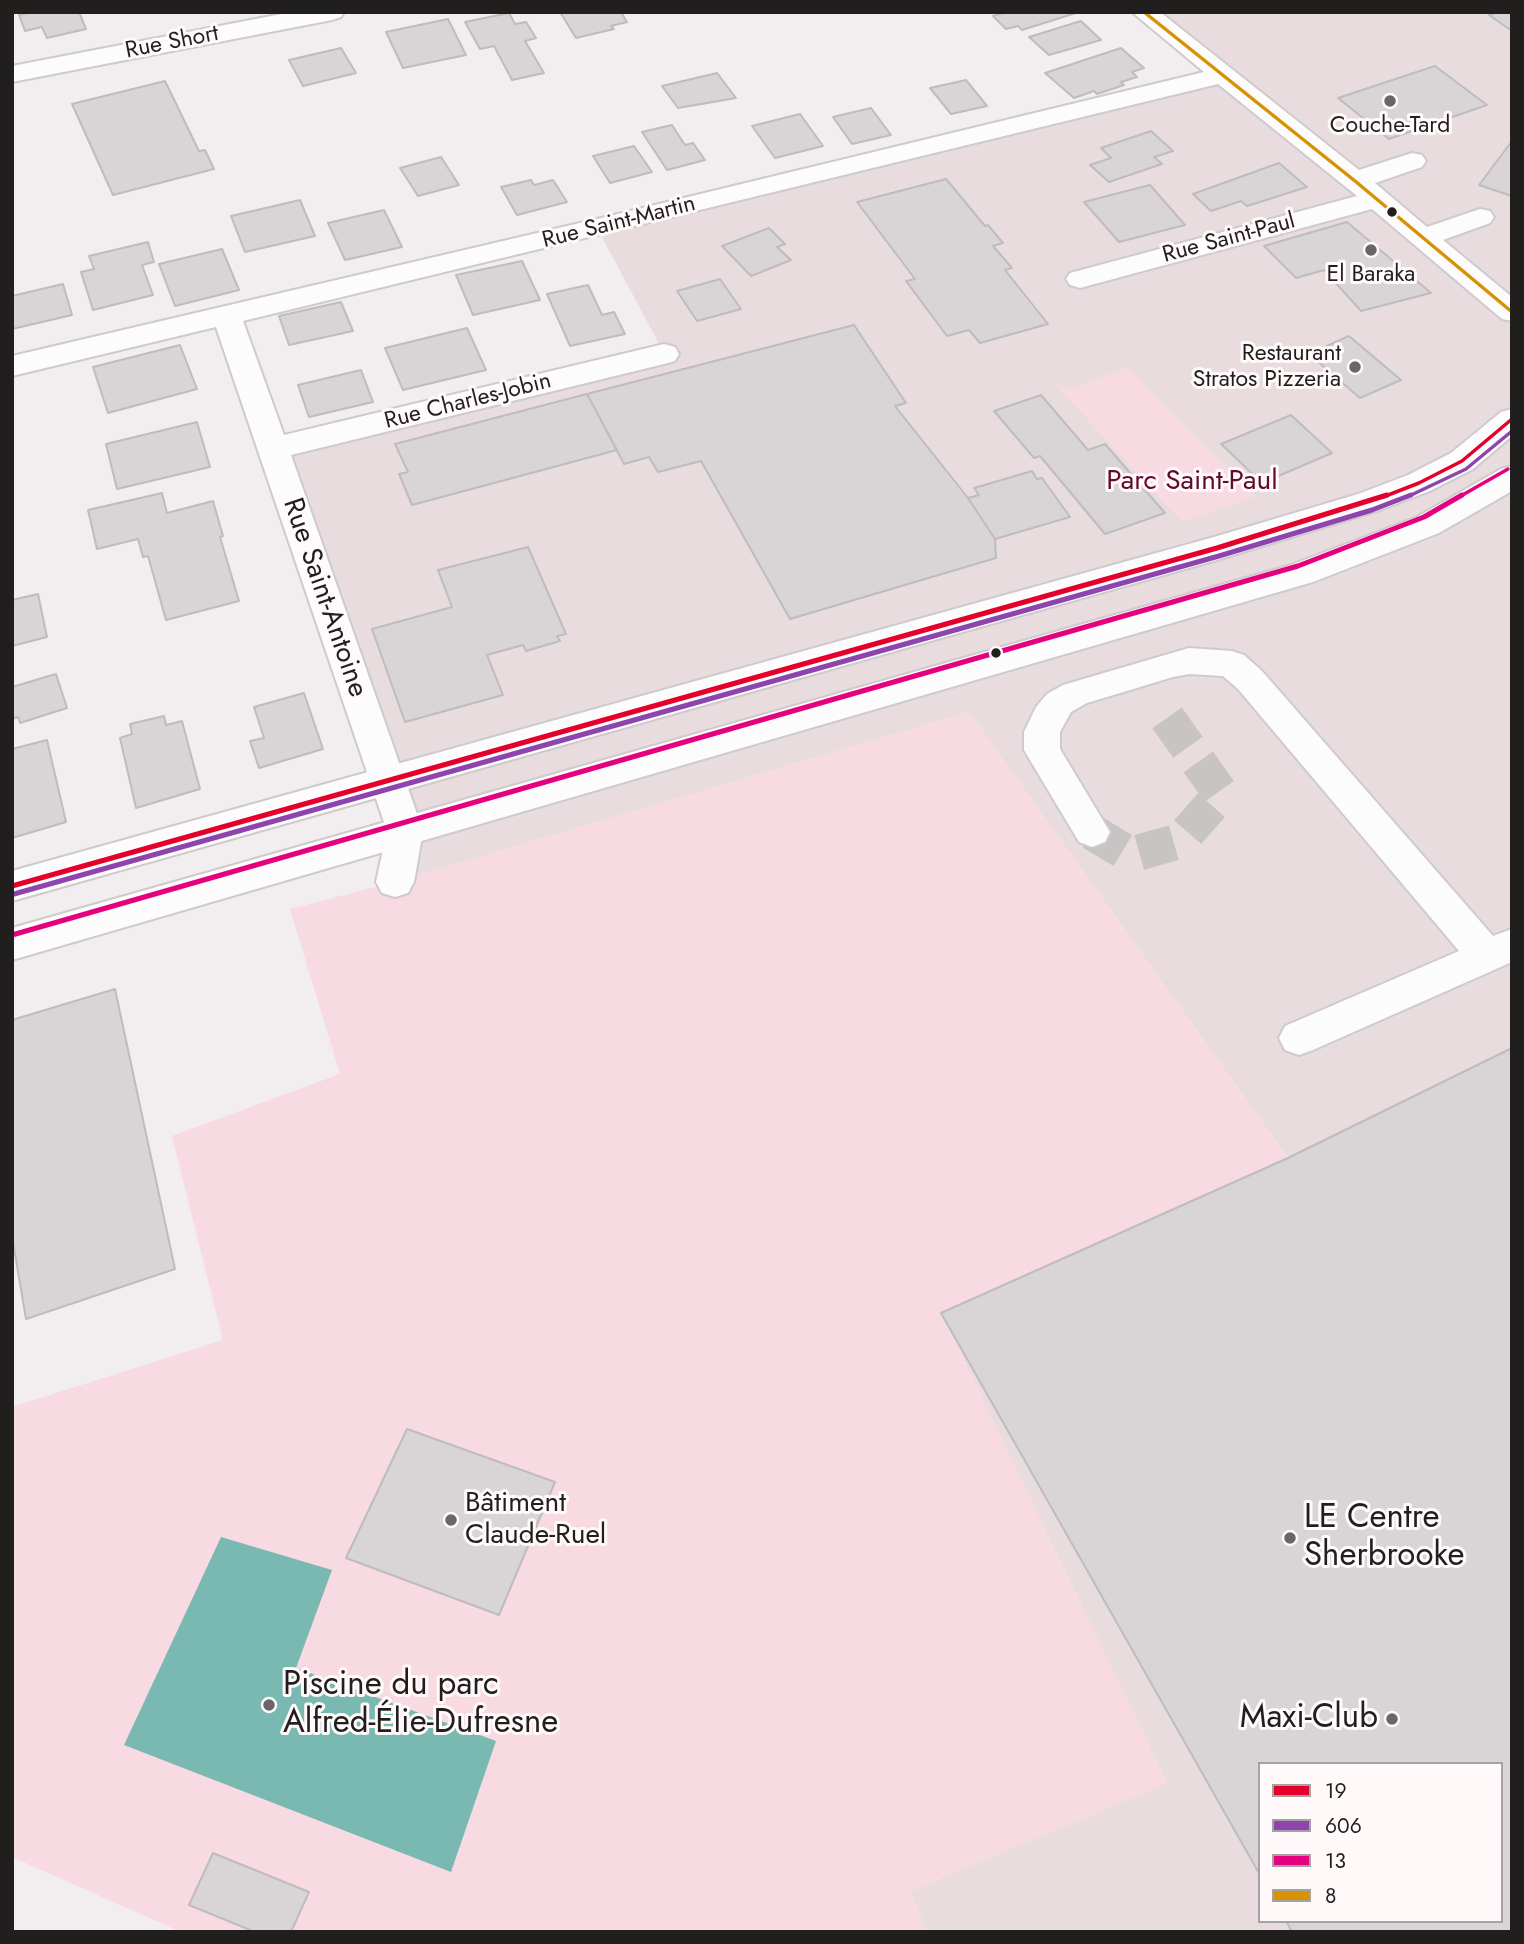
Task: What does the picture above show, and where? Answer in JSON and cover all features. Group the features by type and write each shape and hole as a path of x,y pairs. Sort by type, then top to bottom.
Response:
{"street":[{"name":"Rue Short","path":"12,74 332,12"},
{"path":"1144,12 1378,199 1512,312"},
{"name":"Rue Saint-Martin","path":"12,366 1225,75"},
{"path":"1355,181 1412,162"},
{"name":"Rue Saint-Paul","path":"1080,279 1378,199"},
{"path":"1423,238 1480,217"},
{"name":"Rue Saint-Antoine","path":"227,316 405,831 395,882"},
{"name":"Rue Charles-Jobin","path":"271,449 664,354"},
{"path":"12,886 1217,548 1369,502 1462,461 1512,419"},
{"path":"12,944 1301,574 1427,525 1512,477"},
{"path":"1092,832 1042,750 1042,732 1048,716 1059,703 1075,694 1189,660 1232,664 1250,680 1499,951 1299,1038"}],"shaded area":[{"path":"1144,12 1512,12 1512,1932 927,1932 910,1891 1167,1783 941,1313 1288,1158 969,712 395,882 405,831 271,449 664,353 597,228 1224,75"}],"green space":[{"name":"Parc Saint-Paul","path":"1127,367 1255,497 1182,522 1054,383 1072,390"},
{"path":"969,712 1288,1158 941,1313 1167,1783 910,1891 927,1932 181,1932 12,1857 12,1407 223,1340 172,1136 340,1074 290,909 395,882"}],"water":[{"name":"Piscine du parc Alfred-Élie-Dufresne","path":"221,1537 332,1570 296,1668 496,1741 451,1872 124,1745"}],"building":[{"path":"32,12 79,12 86,29 47,38 42,27 25,31 19,15"},
{"path":"560,12 621,12 627,22 611,26 614,29 576,38"},
{"path":"1007,12 1079,12 1022,30 1018,26 1006,29 993,16"},
{"path":"1512,12 1512,31 1489,15"},
{"path":"509,13 515,24 526,22 536,38 525,41 544,73 512,80 494,46 480,49 465,22"},
{"path":"448,19 466,55 403,68 386,32"},
{"path":"1081,21 1101,40 1049,55 1029,37"},
{"path":"341,48 356,73 303,86 289,60"},
{"path":"1121,48 1144,68 1132,72 1137,77 1121,82 1124,85 1097,94 1094,91 1074,98 1045,73"},
{"name":"Couche-Tard","path":"1435,66 1487,105 1389,139 1338,98"},
{"path":"717,73 736,98 678,108 662,86"},
{"path":"966,80 987,106 951,114 930,88"},
{"path":"165,81 199,151 205,150 214,169 113,195 72,104"},
{"path":"871,108 891,135 852,144 833,117"},
{"path":"800,114 823,146 775,158 752,126"},
{"path":"672,125 685,145 693,143 705,160 667,170 642,132"},
{"path":"1151,131 1173,151 1154,157 1162,164 1109,182 1090,165 1111,158 1101,148"},
{"path":"1512,141 1512,196 1479,185"},
{"path":"634,146 652,172 610,183 593,156"},
{"path":"441,157 459,185 418,196 400,168"},
{"path":"1279,163 1307,187 1247,206 1241,201 1211,211 1193,194"},
{"path":"946,179 985,226 988,225 1003,243 993,246 1012,268 1005,270 1048,324 980,343 969,330 947,336 906,281 915,279 857,202"},
{"path":"531,180 534,185 553,180 567,202 517,215 501,187"},
{"path":"1150,185 1185,225 1119,242 1084,202"},
{"path":"300,200 315,236 245,252 231,216"},
{"path":"384,210 402,247 345,260 328,223"},
{"path":"1347,222 1431,293 1361,311 1324,270 1296,278 1264,246"},
{"path":"769,228 785,244 777,247 791,260 751,276 722,246"},
{"path":"148,242 154,262 142,265 153,295 93,310 81,272 94,269 89,256"},
{"path":"222,249 239,290 175,306 159,264"},
{"path":"522,261 540,300 473,315 456,275"},
{"path":"720,279 741,309 697,321 677,291"},
{"path":"63,284 72,315 12,329 12,296"},
{"path":"588,285 602,315 614,312 625,334 570,346 547,294"},
{"path":"341,302 353,331 289,345 279,316"},
{"path":"854,325 906,403 895,406 968,498 995,539 996,558 790,619 701,461 658,472 649,457 624,464 587,394"},
{"path":"467,328 486,370 403,390 385,348"},
{"name":"Restaurant Stratos Pizzeria","path":"1349,336 1401,380 1360,398 1309,354"},
{"path":"180,345 197,389 108,413 93,367"},
{"path":"361,370 373,402 309,417 298,385"},
{"path":"587,394 617,450 412,505 399,474 408,472 395,444"},
{"path":"1041,395 1088,450 1105,444 1165,513 1105,534 1040,456 1034,458 994,411"},
{"path":"1291,415 1332,453 1262,483 1221,444"},
{"path":"197,422 210,467 117,489 106,444"},
{"path":"1032,471 1037,479 1042,478 1070,517 995,539 968,498 979,495 974,488"},
{"path":"162,493 167,513 213,501 223,536 220,537 239,601 166,620 148,556 143,557 138,539 97,549 88,510"},
{"path":"528,547 566,634 557,636 560,641 526,651 523,645 487,655 503,695 405,722 372,629 452,607 438,570"},
{"path":"38,594 47,637 12,646 12,600"},
{"path":"56,674 67,708 20,723 18,717 12,719 12,687"},
{"path":"304,693 323,749 259,768 250,741 264,738 254,707"},
{"path":"164,716 166,725 182,721 200,789 136,808 120,738 132,734 130,724"},
{"path":"47,740 66,822 12,838 12,749"},
{"path":"115,989 175,1269 26,1319 12,1236 12,1020"},
{"name":"LE Centre Sherbrooke","path":"1512,1048 1512,1932 1292,1932 1287,1923 1503,1923 1503,1762 1258,1762 1258,1871 941,1313 1288,1158"},
{"name":"Bâtiment Claude-Ruel","path":"407,1429 555,1482 499,1615 346,1558"},
{"path":"213,1853 309,1892 291,1932 255,1932 189,1905"}],"tunnel":[{"path":"1092,832 1130,855 1180,841 1221,794 1158,705"}],"transit line":[{"name":"8","path":"1144,12 1355,181 1512,312"},
{"name":"19","path":"12,886 1217,548 1369,502 1419,483 1462,461 1512,419"},
{"name":"606","path":"14,894 1219,556 1372,510 1422,491 1466,469 1512,431"},
{"name":"13","path":"12,935 1298,566 1424,517 1508,469"}],"place":[{"name":"Couche-Tard","path":"1390,101"},
{"name":"El Baraka","path":"1371,250"},
{"name":"Restaurant Stratos Pizzeria","path":"1355,367"},
{"name":"Bâtiment Claude-Ruel","path":"451,1520"},
{"name":"LE Centre Sherbrooke","path":"1290,1538"},
{"name":"Piscine du parc Alfred-Élie-Dufresne","path":"269,1705"},
{"name":"Maxi-Club","path":"1392,1719"}]}
